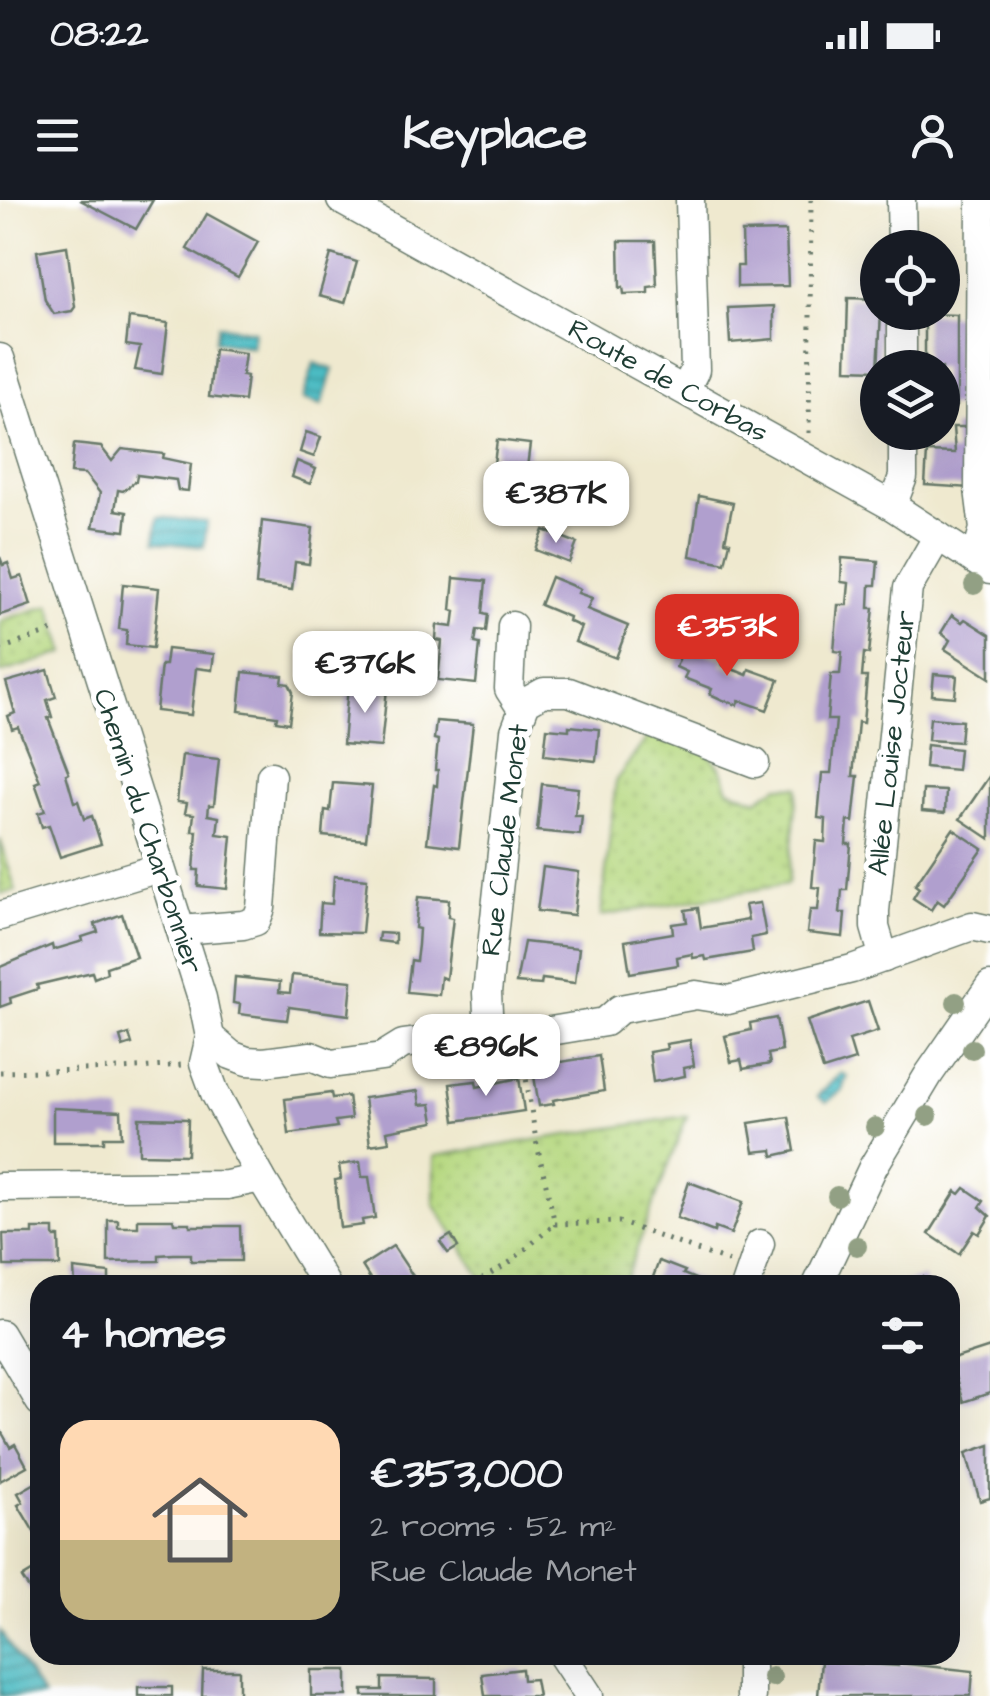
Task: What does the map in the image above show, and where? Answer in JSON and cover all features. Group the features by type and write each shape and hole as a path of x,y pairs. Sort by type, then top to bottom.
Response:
{"street":[{"name":"Route de Corbas","path":"341,200 892,506 982,565"},
{"path":"685,390 695,370 690,200"},
{"path":"901,200 902,230"},
{"path":"982,200 982,565"},
{"name":"Chemin du Charbonnier","path":"2,374 20,415 81,621 182,930 202,998 215,1093 320,1275"},
{"path":"892,506 903,478 903,450"},
{"name":"Allée Louise Jocteur","path":"884,958 876,911 908,588 938,536"},
{"name":"Rue Claude Monet","path":"512,626 508,688 522,708"},
{"name":"Rue Claude Monet","path":"489,1032 487,993 515,731 526,702 544,692 569,692 756,763"},
{"path":"182,930 243,926 256,920 262,908 271,776"},
{"path":"0,916 159,868"},
{"path":"207,1050 264,1062 311,1056 331,1064 382,1058 403,1044 489,1032 520,1036 605,1022 620,1009 696,995 728,1000 852,970 972,926 990,930"},
{"path":"821,1275 872,1167 929,1074 990,986"},
{"path":"0,1186 227,1184 261,1178"},
{"path":"0,1334 30,1385"},
{"path":"569,1665 590,1696"},
{"path":"751,1665 752,1696"}],"path":[{"path":"802,455 810,427 811,200"},
{"path":"0,649 81,621"},
{"path":"520,1036 536,1140 555,1224"},
{"path":"0,1072 122,1070 207,1050"},
{"path":"489,1275 555,1224 618,1222 756,1272"}],"green space":[{"path":"50,605 65,653 0,673 0,621"},
{"path":"652,731 690,744 710,756 724,775 728,789 757,800 778,786 798,787 788,884 601,916 616,780"},
{"path":"0,839 16,891 0,894"},
{"path":"687,1116 627,1275 480,1275 434,1204 434,1156"}],"water":[{"path":"218,325 254,331 252,347 215,341"},
{"path":"314,363 333,369 322,405 303,399"},
{"path":"158,517 207,522 204,547 155,542"},
{"path":"841,1073 847,1076 842,1090 826,1103 818,1097 820,1093"},
{"path":"0,1631 43,1696 0,1696"}],"building":[{"path":"80,200 153,200 136,229"},
{"path":"207,214 258,242 238,277 187,249"},
{"path":"786,231 788,286 737,287 737,266 743,266 742,232"},
{"path":"619,241 655,241 657,286 648,287 648,293 624,294 623,287 620,288"},
{"path":"67,246 75,307 54,314 45,300 37,251"},
{"path":"331,254 357,262 345,303 319,296"},
{"path":"848,298 860,298 860,330 880,330 879,350 860,350 860,369 846,369"},
{"path":"774,306 774,339 730,343 728,308"},
{"path":"129,318 168,323 162,374 135,370 140,347 126,345"},
{"path":"925,330 957,330 957,350 925,350"},
{"path":"214,349 245,353 244,401 209,397"},
{"path":"960,427 972,427 971,488 925,485 927,452 960,450"},
{"path":"306,432 321,437 314,457 300,452"},
{"path":"497,440 530,444 522,507 489,503"},
{"path":"74,444 101,447 112,461 122,449 164,454 163,458 191,464 188,491 178,490 176,480 137,475 136,481 123,491 118,490 115,510 127,512 125,531 93,527 100,493 85,474 71,473"},
{"path":"297,461 316,469 310,484 292,477"},
{"path":"699,496 733,503 725,563 690,556"},
{"path":"262,521 313,528 309,564 295,562 292,590 256,585"},
{"path":"544,530 577,543 569,563 536,550"},
{"path":"0,557 3,565 8,563 13,579 22,576 31,605 0,615"},
{"path":"842,558 878,561 876,585 870,585 869,608 874,608 869,654 864,653 862,677 867,677 863,723 858,722 853,822 848,821 846,844 851,844 847,890 842,890 840,913 845,913 843,937 807,933 810,910 818,910 820,888 812,887 816,841 825,842 826,819 818,818 822,773 831,773 836,720 827,720 831,674 840,674 842,652 834,651 838,605 847,605 849,583 841,582"},
{"path":"551,577 592,598 587,609 628,626 616,658 575,642 581,627 568,621 569,617 540,605"},
{"path":"454,578 486,581 483,613 488,614 486,631 477,630 475,643 480,644 476,684 438,680 442,641 436,640 437,625 453,627"},
{"path":"123,584 159,588 153,648 126,645 127,630 119,629"},
{"path":"952,615 990,635 990,678 945,649 950,640 941,633"},
{"path":"684,646 724,659 722,665 747,675 749,669 779,680 767,710 739,700 737,705 723,700 710,694 712,689 684,678 687,672 676,667"},
{"path":"167,649 214,654 212,670 196,668 191,715 156,711 161,665 165,665"},
{"path":"48,670 56,697 47,700 52,717 48,718 69,773 66,774 74,802 78,801 84,819 92,816 101,844 60,857 49,825 42,827 38,813 45,811 35,783 40,781 18,727 12,729 8,716 15,713 6,682"},
{"path":"243,672 283,676 282,683 289,684 293,692 289,723 276,721 277,716 239,711"},
{"path":"934,674 957,676 955,697 932,695"},
{"path":"348,686 387,689 381,747 343,744"},
{"path":"930,718 962,721 960,742 928,740"},
{"path":"436,721 473,724 459,847 427,843 434,785 437,786"},
{"path":"569,726 599,729 596,761 544,755 547,728 569,730"},
{"path":"927,745 959,749 957,770 925,767"},
{"path":"182,755 219,759 214,805 209,805 208,815 219,817 217,834 232,836 227,889 198,886 199,870 194,870 194,814 185,813 187,803 177,802"},
{"path":"990,775 990,839 960,819"},
{"path":"333,783 372,786 366,840 323,836"},
{"path":"542,784 578,788 575,816 582,816 580,835 537,831"},
{"path":"923,790 946,791 945,813 922,811"},
{"path":"953,829 983,849 944,905 937,900 931,910 913,898 919,888 915,885"},
{"path":"543,867 579,872 574,915 537,911"},
{"path":"334,876 367,879 362,933 319,932 321,903 332,904"},
{"path":"418,897 449,900 448,917 453,918 446,979 441,977 439,995 407,992 411,960 416,961 418,945"},
{"path":"760,903 766,935 751,938 753,952 706,960 705,956 693,958 692,954 677,957 678,965 630,973 625,941 673,933 672,924 687,922 685,910 698,908 701,928 748,920 745,905"},
{"path":"122,914 136,957 106,967 107,973 94,978 92,972 37,985 38,989 10,998 11,1003 0,1007 0,967 52,945 53,950 83,941 82,937 98,932 95,924"},
{"path":"379,933 395,934 395,943 378,941"},
{"path":"524,942 579,948 575,983 542,979 541,985 516,983"},
{"path":"292,975 352,981 349,1015 289,1007 287,1020 239,1014 240,1004 233,1003 235,977 280,982 279,992 290,993"},
{"path":"868,1001 878,1031 849,1040 855,1060 823,1070 807,1021"},
{"path":"776,1018 782,1051 768,1054 770,1064 743,1069 741,1060 731,1062 725,1036 751,1030 750,1023"},
{"path":"129,1034 132,1044 123,1047 120,1037"},
{"path":"690,1040 694,1066 684,1068 685,1076 653,1082 649,1052"},
{"path":"599,1056 604,1091 539,1106 533,1070"},
{"path":"519,1078 524,1111 455,1121 450,1084 476,1081 477,1087"},
{"path":"418,1091 420,1105 431,1104 434,1122 387,1131 389,1142 370,1145 364,1098"},
{"path":"331,1093 332,1098 348,1096 351,1119 335,1121 337,1127 289,1134 285,1099"},
{"path":"53,1108 121,1111 122,1137 104,1137 104,1142 53,1142"},
{"path":"789,1117 795,1151 773,1156 772,1150 754,1152 749,1123"},
{"path":"139,1118 188,1119 187,1155 139,1154"},
{"path":"360,1162 362,1177 369,1177 375,1218 362,1220 363,1225 340,1228 335,1180 341,1179 339,1165"},
{"path":"689,1182 743,1202 731,1234 677,1218"},
{"path":"965,1188 984,1201 980,1207 990,1216 959,1254 929,1234 956,1191 960,1194"},
{"path":"138,1219 173,1219 174,1223 190,1226 240,1226 241,1261 191,1261 191,1254 174,1254 159,1255 159,1261 108,1262 108,1220 118,1220 118,1227 138,1227"},
{"path":"33,1229 54,1229 54,1237 59,1237 60,1266 4,1266 3,1234 33,1234"},
{"path":"451,1235 458,1247 448,1253 440,1242"},
{"path":"393,1246 412,1275 368,1275 362,1266"},
{"path":"659,1261 685,1271 685,1275 654,1275"},
{"path":"74,1269 109,1273 109,1275 74,1275"},
{"path":"990,1347 990,1393 963,1402 960,1357"},
{"path":"0,1429 10,1447 15,1444 27,1466 0,1481"},
{"path":"990,1445 990,1498 980,1501 966,1453"},
{"path":"30,1486 30,1525 18,1505 23,1502 18,1493"},
{"path":"30,1573 30,1590 22,1578"},
{"path":"821,1665 917,1665 973,1671 971,1696 818,1696"},
{"path":"522,1669 523,1680 535,1679 538,1696 485,1696 482,1674"},
{"path":"203,1670 239,1670 239,1696 202,1696"},
{"path":"311,1670 347,1670 347,1696 311,1696"},
{"path":"382,1678 436,1679 436,1696 363,1696 363,1690 382,1690"},
{"path":"138,1687 172,1687 172,1696 138,1696"}]}
